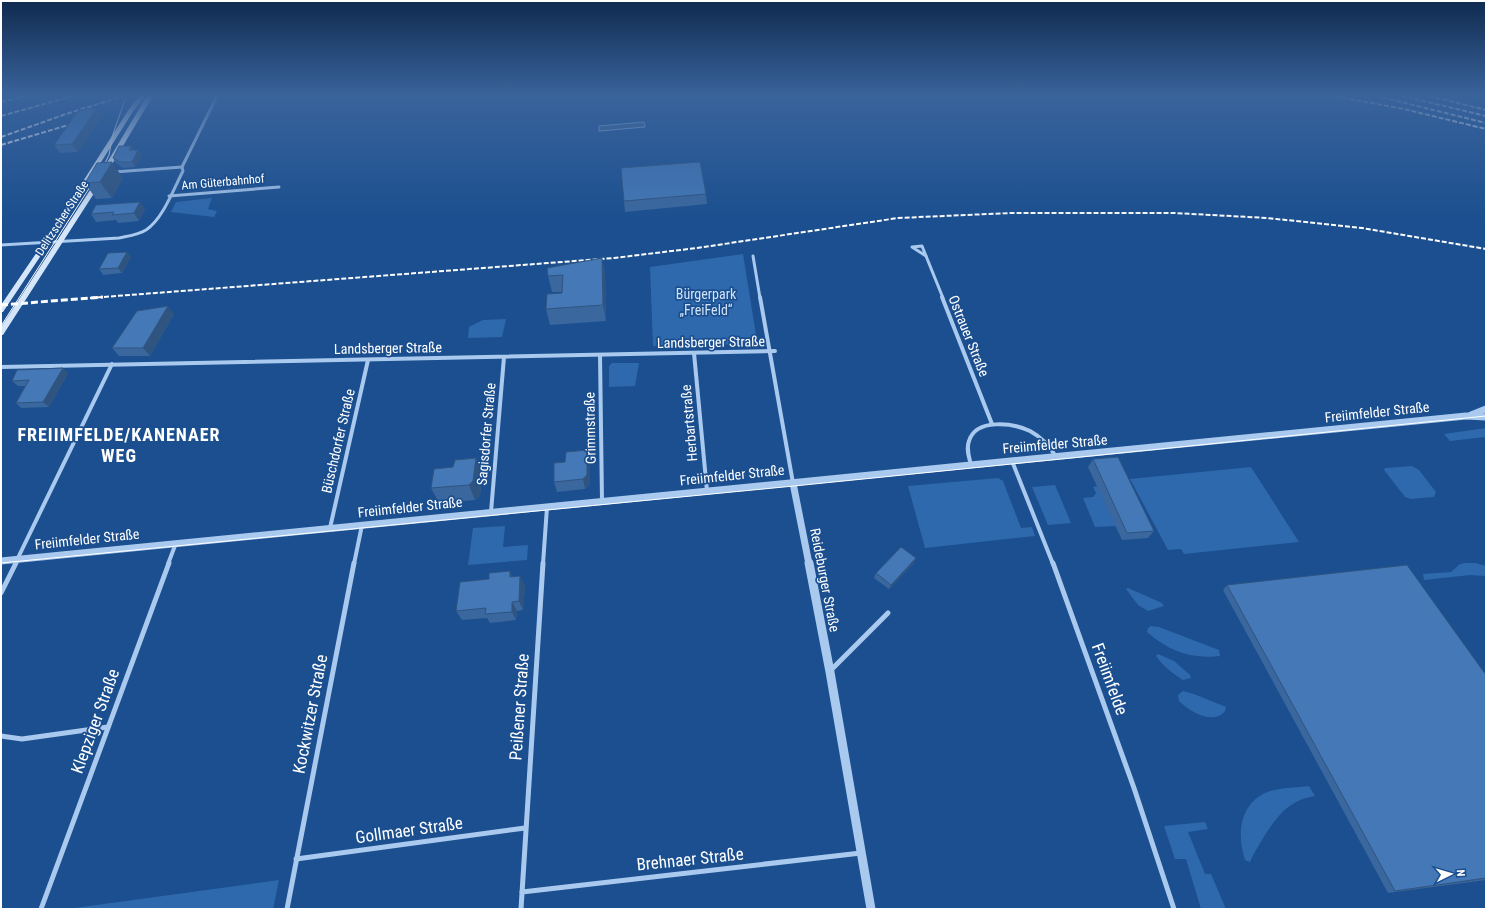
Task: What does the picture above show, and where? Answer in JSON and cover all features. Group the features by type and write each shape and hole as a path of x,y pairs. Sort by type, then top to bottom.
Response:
{"main road":[{"name":"Delitzscher Straße","path":"1,310 48,241 115,136"},
{"name":"Delitzscher Straße","path":"1,333 61,241 125,136"}],"street":[{"name":"Am Güterbahnhof","path":"1,245 48,241 119,238 148,230 156,220 183,171 182,167 197,136"},
{"name":"Am Güterbahnhof","path":"104,172 182,167"},
{"name":"Am Güterbahnhof","path":"169,196 279,187"},
{"name":"Reideburger Straße","path":"753,256 793,482 830,672 871,909"},
{"name":"Ostrauer Straße","path":"926,256 992,424"},
{"name":"Landsberger Straße","path":"1,367 775,351"},
{"name":"Herbartstraße","path":"694,353 707,491"},
{"name":"Grimmstraße","path":"600,355 602,501"},
{"name":"Sagisdorfer Straße","path":"490,512 504,357"},
{"name":"Büschdorfer Straße","path":"330,528 368,360"},
{"path":"1,593 112,364"},
{"name":"Freiimfelder Straße","path":"1466,416 1486,409"},
{"name":"Freiimfelder Straße","path":"1,561 1466,416 1486,417"},
{"path":"971,465 967,454 967,448 971,436 982,426 992,424 1005,424 1028,431 1042,440 1056,457"},
{"name":"Freiimfelde","path":"1012,461 1042,534 1129,772 1156,848 1174,909"},
{"name":"Peißener Straße","path":"521,909 525,828 547,507"},
{"name":"Kockwitzer Straße","path":"288,909 296,859 362,525"},
{"name":"Klepziger Straße","path":"41,909 176,543"},
{"path":"830,672 888,613"},
{"path":"1,736 22,739 108,727"},
{"name":"Gollmaer Straße","path":"296,859 525,828"},
{"name":"Brehnaer Straße","path":"522,892 861,853"}],"green space":[{"path":"212,198 208,209 217,211 214,217 171,212 176,202"},
{"name":"Bürgerpark „FreiFeld“","path":"743,254 757,341 751,344 653,346 650,267"},
{"path":"506,319 502,337 468,338 469,327 483,320"},
{"path":"612,363 639,363 635,386 609,387 609,366"},
{"path":"1486,428 1486,437 1450,441 1444,434"},
{"path":"1412,466 1419,470 1436,492 1434,497 1411,499 1405,497 1384,470 1385,468"},
{"path":"1251,467 1299,542 1184,554 1181,549 1168,550 1130,479"},
{"path":"998,478 1003,481 1021,528 1032,527 1035,536 925,548 908,486"},
{"path":"1055,485 1071,523 1048,525 1032,487"},
{"path":"1098,486 1116,526 1095,527 1083,498 1093,497 1096,493 1093,487"},
{"path":"505,526 503,547 528,545 527,560 468,565 473,528"},
{"path":"1475,563 1486,566 1486,576 1470,575 1424,580 1423,574 1451,572 1460,564"},
{"path":"1128,588 1162,603 1164,606 1148,611 1138,605 1126,589"},
{"path":"1151,626 1159,627 1219,650 1220,656 1209,657 1181,653 1164,645 1147,632 1148,628"},
{"path":"1158,654 1174,661 1190,675 1191,678 1183,680 1175,675 1159,660 1156,656"},
{"path":"1183,691 1226,707 1225,711 1214,717 1208,717 1195,713 1179,701 1178,695"},
{"path":"1309,786 1315,796 1298,801 1280,815 1265,835 1250,862 1245,860 1242,851 1241,832 1242,823 1249,806 1263,794 1268,792 1280,789"},
{"path":"1205,822 1208,829 1188,832 1205,874 1211,874 1226,909 1201,909 1186,859 1175,859 1164,826"},
{"path":"279,880 273,909 67,909"}],"building":[{"path":"60,136 77,136 72,144 54,145"},
{"path":"119,146 132,146 129,150 138,150 132,162 120,162 113,158"},
{"path":"112,162 100,182 85,183 97,163"},
{"path":"700,162 706,194 624,201 621,168"},
{"path":"140,202 134,213 112,215 114,212 91,214 96,205"},
{"path":"127,252 118,268 99,269 108,253"},
{"path":"602,258 603,305 546,309 547,294 562,293 563,275 548,276 547,268"},
{"path":"168,306 143,348 112,348 137,311"},
{"path":"63,368 43,402 16,403 29,380 12,381 17,370"},
{"path":"587,450 587,475 583,479 554,482 554,463 565,462 566,452"},
{"path":"1118,457 1154,531 1127,533 1093,459"},
{"path":"476,458 473,481 469,485 431,488 434,469 453,467 455,460"},
{"path":"901,547 916,558 891,585 876,573"},
{"path":"1407,565 1486,675 1486,878 1395,891 1227,585"},
{"path":"510,571 510,577 520,576 519,601 512,602 512,612 485,614 486,608 456,611 460,582 489,579 489,573"}],"tram line":[{"path":"1,326 104,165 109,155 113,136"},
{"path":"1,563 794,486 1486,416"}],"railway":[{"path":"1,145 30,136"},
{"path":"99,297 614,258 697,248 898,218 1011,213 1174,213 1267,218 1362,228 1486,249"},
{"path":"1,305 99,297"},
{"path":"90,298 99,297"}],"district":[{"name":"FREIIMFELDE/KANENAER WEG","path":"119,445"}]}
